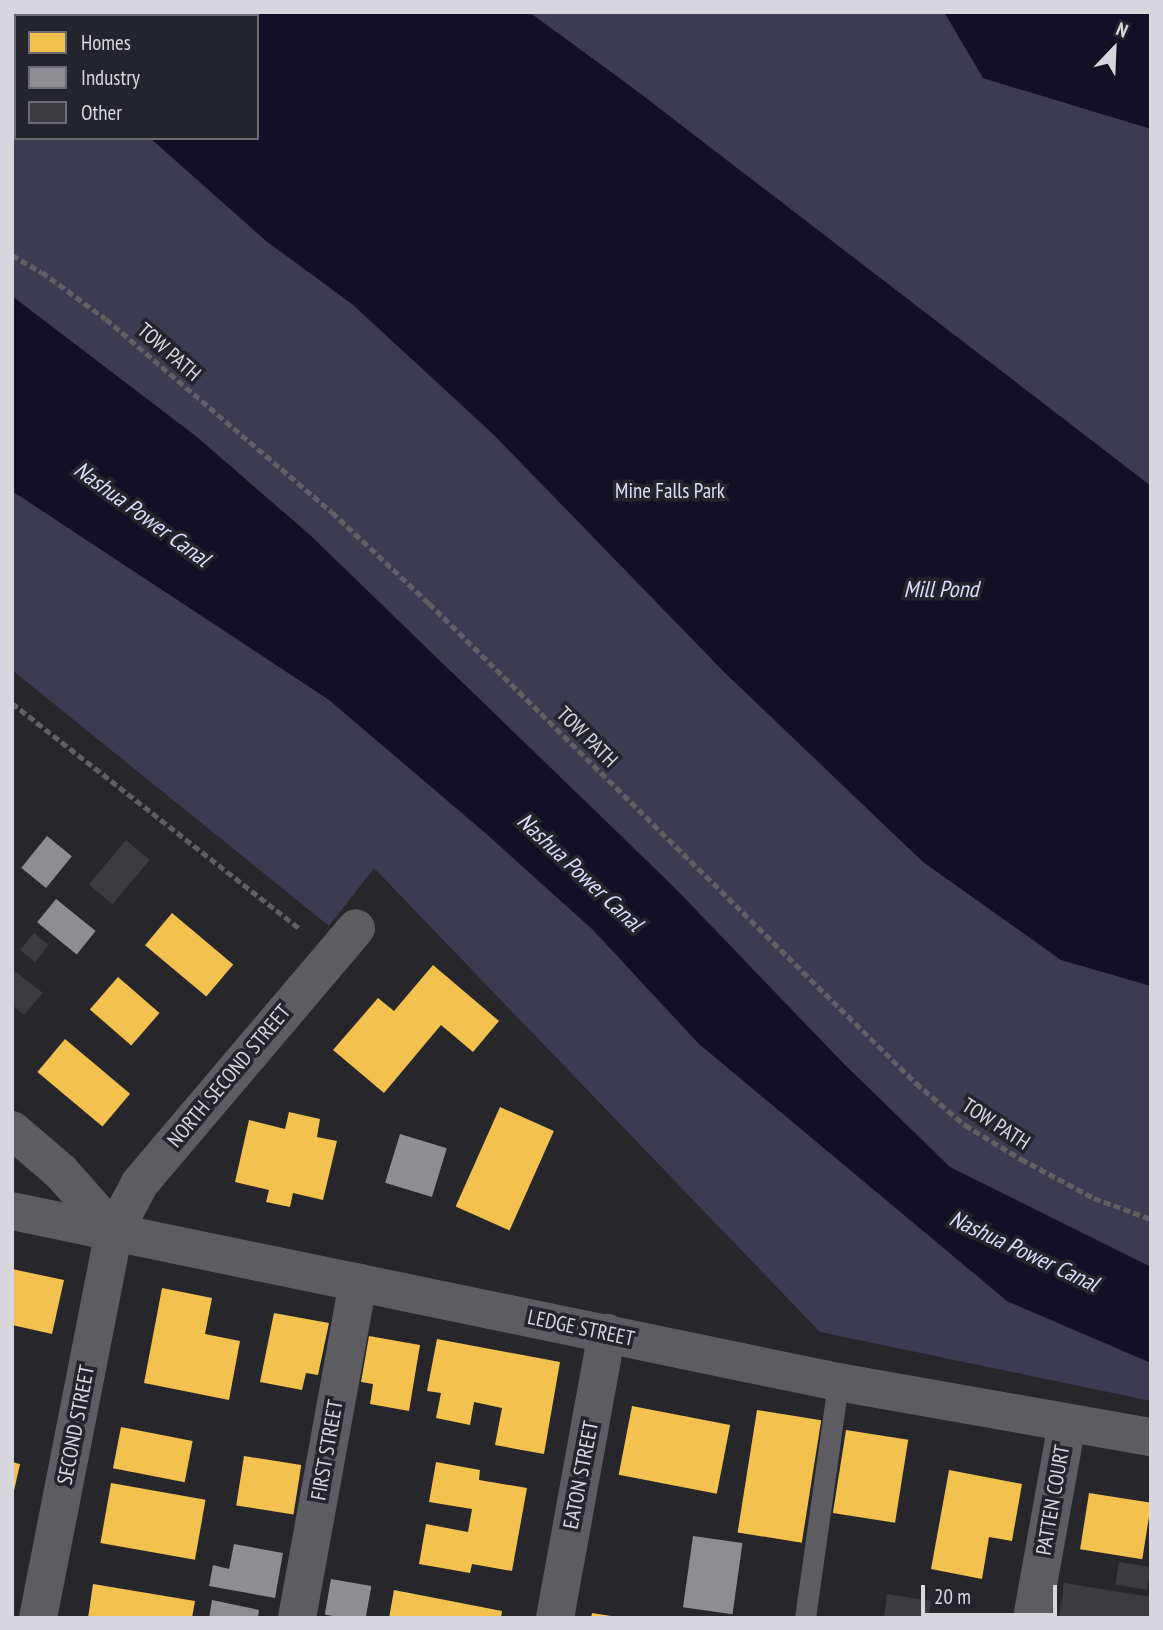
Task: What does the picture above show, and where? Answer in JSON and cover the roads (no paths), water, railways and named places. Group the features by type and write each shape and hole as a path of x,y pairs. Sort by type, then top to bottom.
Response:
{"street":[{"name":"NORTH SECOND STREET","path":"114,1232 140,1183 344,941"},
{"path":"12,1130 61,1172 114,1232"},
{"name":"LEDGE STREET","path":"12,1211 838,1382 1151,1437"},
{"name":"SECOND STREET","path":"38,1618 114,1232"},
{"name":"FIRST STREET","path":"297,1618 358,1282"},
{"name":"EATON STREET","path":"555,1618 607,1333"},
{"name":"PATTEN COURT","path":"1032,1618 1067,1424"}],"lane":[{"path":"805,1618 838,1382"}],"water":[{"name":"Mill Pond","path":"12,12 529,12 633,88 1151,486 1151,986 1061,960 923,862 724,672 494,435 352,304 266,241 152,140 259,140 259,14 14,16"},
{"path":"944,12 1151,12 1151,129 983,78"},
{"name":"Nashua Power Canal","path":"12,296 197,437 310,535 674,887 843,1063 950,1167 1151,1267 1151,1363 1007,1301 699,1044 593,930 483,831 329,700 12,491"}],"park label":[{"name":"Mine Falls Park","path":"670,491"}]}
